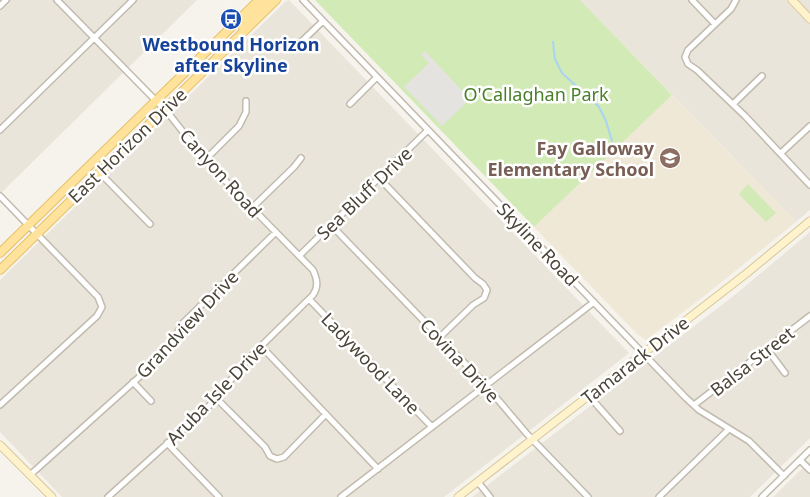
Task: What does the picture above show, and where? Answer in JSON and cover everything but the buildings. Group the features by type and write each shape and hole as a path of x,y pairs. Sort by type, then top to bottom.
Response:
{"main road":[{"name":"East Horizon Drive","path":"0,253 259,0"},
{"path":"239,35 247,21 267,0"},
{"name":"East Horizon Drive","path":"0,270 276,0"}],"street":[{"path":"0,6 6,0"},
{"name":"Canyon Road","path":"57,0 156,101 205,160 313,270 317,277 317,284"},
{"path":"0,130 133,0"},
{"name":"Skyline Road","path":"303,0 694,405 749,442 784,476"},
{"path":"692,0 715,24"},
{"path":"736,0 730,9 688,50 685,57 688,64 733,104 810,185"},
{"path":"792,0 810,19"},
{"path":"297,46 323,21"},
{"path":"733,104 762,76"},
{"path":"350,104 377,77"},
{"path":"205,160 239,126 246,112 246,101"},
{"path":"781,154 810,126"},
{"name":"Sea Bluff Drive","path":"299,256 428,130"},
{"path":"252,208 301,158"},
{"path":"100,173 150,224"},
{"path":"379,178 475,278 483,284 486,290 484,298 473,305 439,338"},
{"path":"0,196 98,297 102,307 97,316 0,405"},
{"name":"Tamarack Drive","path":"458,497 644,354 810,221"},
{"name":"Covina Drive","path":"331,225 486,386 532,440 588,497"},
{"name":"Grandview Drive","path":"30,475 165,352 182,324 276,232"},
{"name":"Aruba Isle Drive","path":"108,497 216,398 241,366 309,299 316,290 317,284"},
{"name":"Ladywood Lane","path":"309,299 432,427"},
{"path":"341,497 594,302"},
{"name":"Balsa Street","path":"694,405 810,316"},
{"path":"261,346 378,468"},
{"path":"767,349 785,373"},
{"path":"133,382 151,401"},
{"path":"589,396 620,431"},
{"path":"216,398 265,447 270,456 277,459 284,457 326,414"},
{"path":"659,497 729,428"},
{"path":"167,443 216,496"},
{"path":"0,445 52,497"},
{"path":"762,497 810,450"},
{"path":"800,460 810,470"},
{"path":"478,482 490,497"}],"shaded area":[{"path":"0,0 197,0 0,194"},
{"path":"289,0 629,353 444,497 62,497 0,432 0,280"},
{"path":"580,0 810,0 810,210 796,222"},
{"path":"425,51 470,99 442,126 404,87 429,63 421,55"},
{"name":"Fay Galloway Elementary School","path":"672,95 796,222 646,340 637,334 534,227"},
{"path":"810,232 810,438 750,497 472,497 736,294"},
{"path":"810,461 810,497 773,497"}],"green space":[{"name":"O'Callaghan Park","path":"315,0 580,0 672,95 534,227"},
{"path":"748,184 776,213 766,222 739,194"}],"waterway":[{"path":"553,42 555,59 562,73 599,107 606,121 612,141"}],"place":[{"name":"Westbound Horizon after Skyline","path":"231,19"},
{"name":"Fay Galloway Elementary School","path":"670,158"}]}
